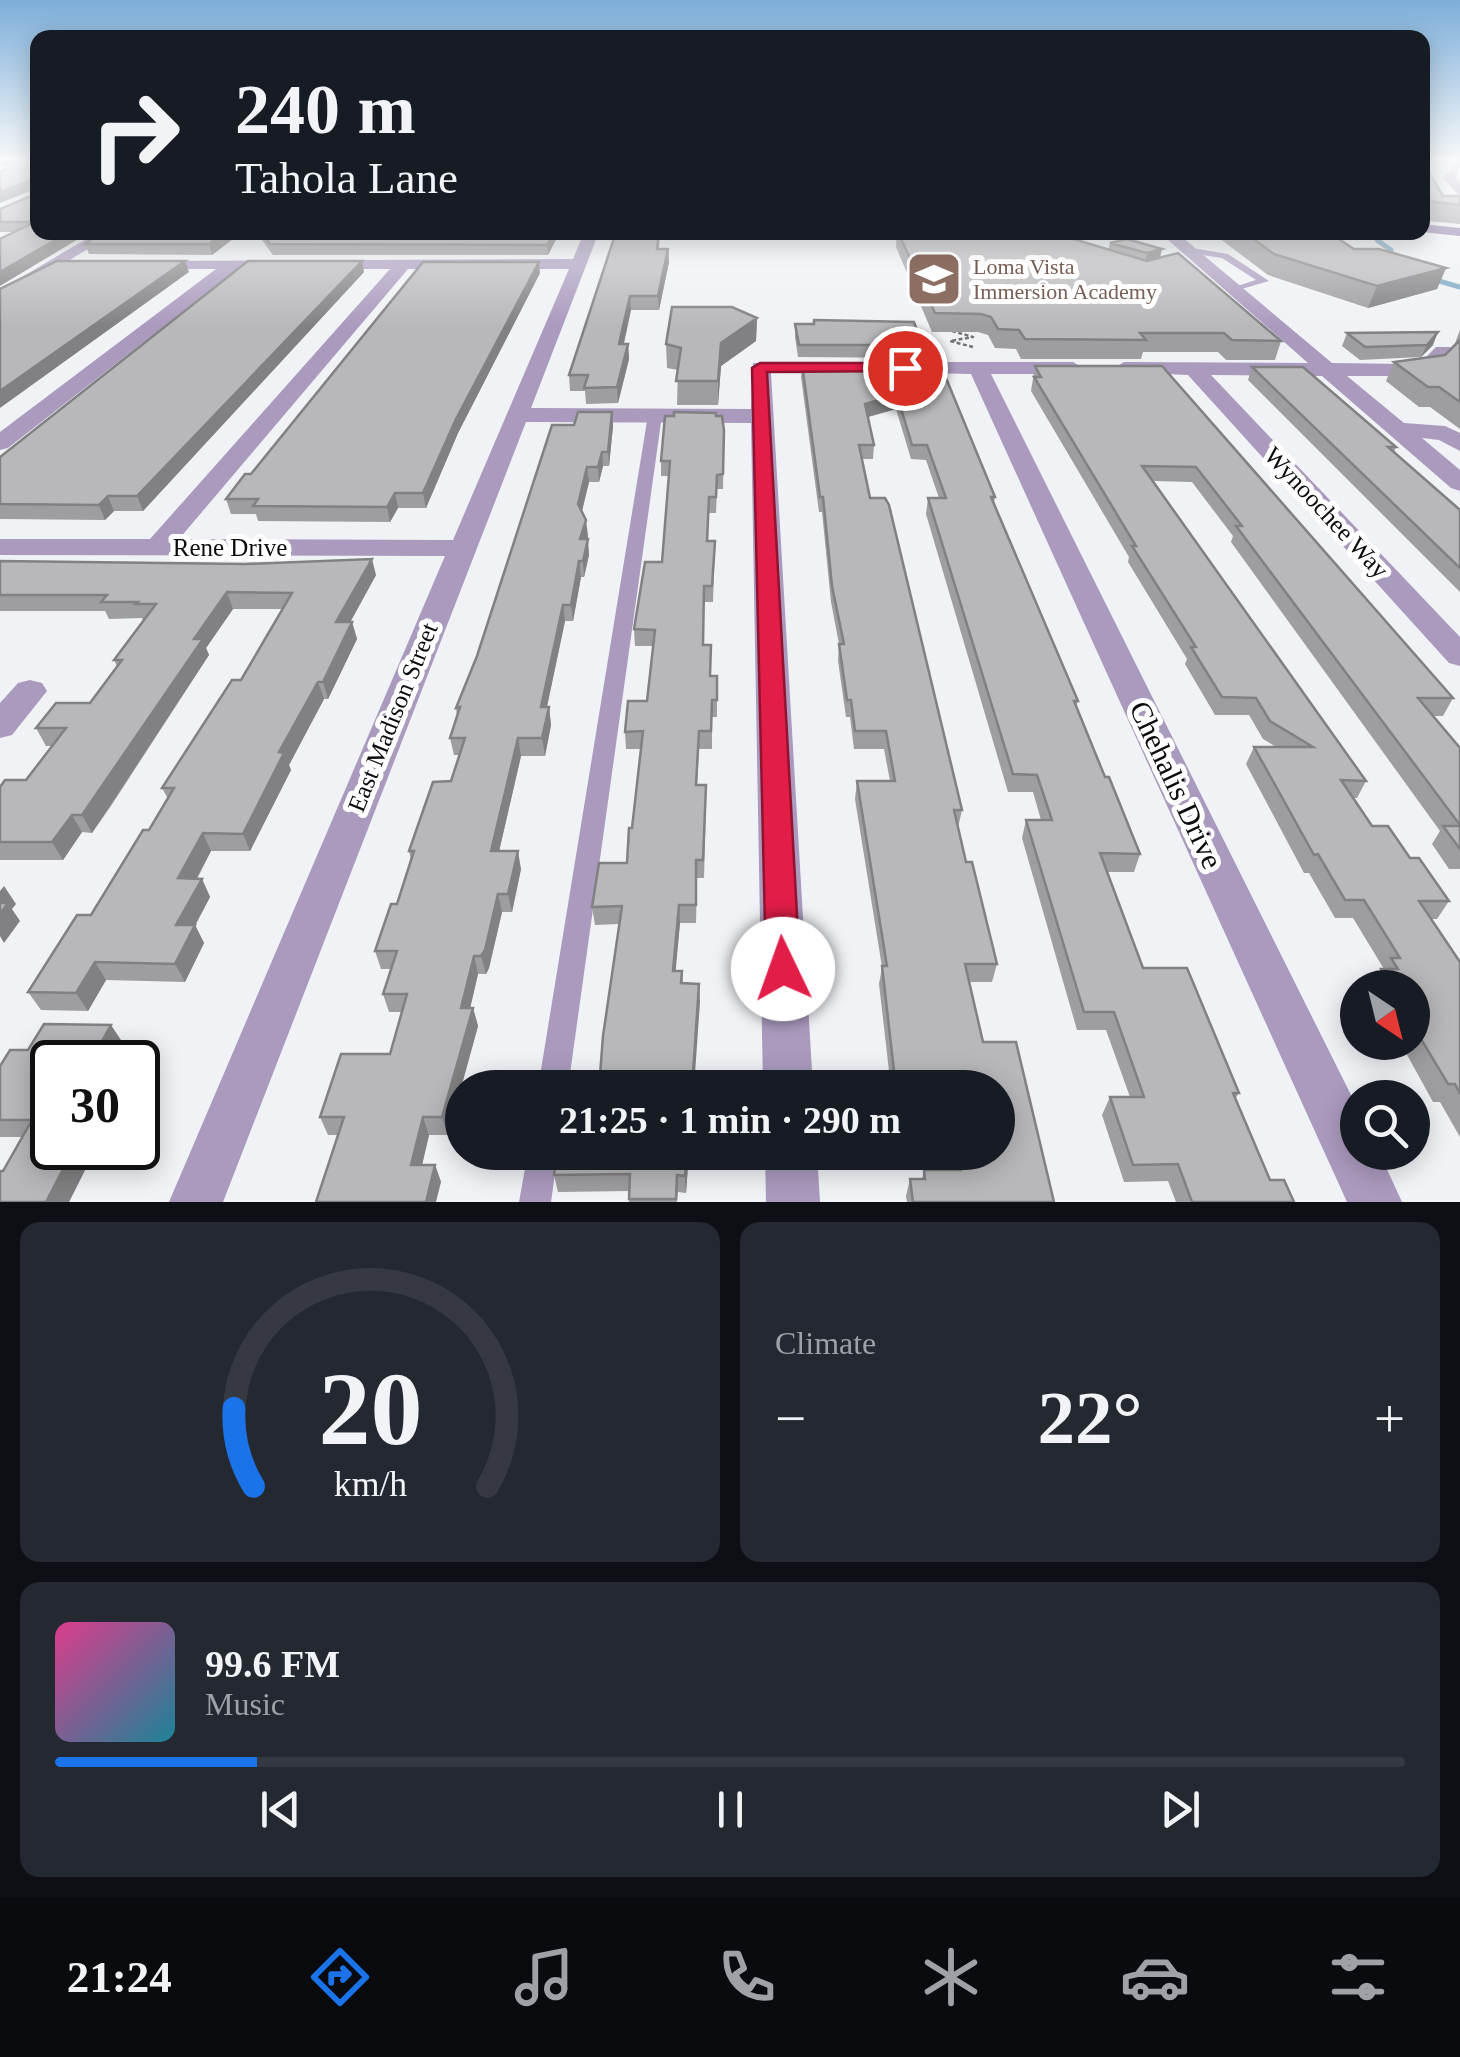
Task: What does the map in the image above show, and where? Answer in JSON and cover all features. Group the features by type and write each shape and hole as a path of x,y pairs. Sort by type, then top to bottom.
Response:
{"street":[{"path":"1430,229 1460,232"},
{"path":"0,297 96,240"},
{"path":"1173,240 1460,484"},
{"path":"135,264 403,264 585,248"},
{"name":"East Madison Street","path":"196,1202 585,248"},
{"path":"59,264 96,264"},
{"path":"0,443 233,264"},
{"path":"158,547 403,264"},
{"path":"787,1070 760,368 968,360 1407,370 1429,366 1443,352"},
{"name":"Chehalis Drive","path":"968,360 1375,1202"},
{"name":"Wynoochee Way","path":"1193,368 1460,656"},
{"path":"516,415 759,416"},
{"path":"1398,430 1445,434 1460,444"},
{"name":"Rene Drive","path":"0,547 461,548"},
{"path":"0,726 30,690"},
{"path":"792,1170 793,1202"}],"lane":[{"path":"1188,256 1225,256 1264,281 1232,291"},
{"path":"557,1070 654,416"},
{"path":"535,1202 540,1170"}],"path":[{"path":"952,331 973,337 950,341 976,346 968,360"}],"building":[{"path":"0,215 30,215 30,222 0,222"},
{"path":"30,224 30,240 55,240 0,272 0,239"},
{"path":"91,240 214,240 209,244 85,244"},
{"path":"267,240 550,240 547,245 270,244"},
{"path":"613,240 658,240 657,249 668,249 658,296 630,296 619,344 628,344 617,387 584,388 588,375 569,375"},
{"path":"902,240 1077,240 1147,261 1178,253 1281,341 1232,340 1224,333 1140,333 1146,340 1025,339 1019,330 998,329 991,317 981,314 935,313"},
{"path":"1130,240 1162,249 1147,253 1110,243"},
{"path":"1255,240 1340,240 1354,249 1379,249 1446,268 1377,286 1274,254"},
{"path":"57,261 185,261 0,391 0,289"},
{"path":"248,261 362,261 137,496 108,496 99,505 0,504 0,457"},
{"path":"423,262 539,262 456,419 423,493 395,493 387,507 253,506 258,499 226,499 245,474 251,474"},
{"path":"672,307 732,307 757,318 721,343 718,381 676,381 681,348 666,344"},
{"path":"814,320 914,322 922,345 799,345 795,324 814,324"},
{"path":"1438,332 1427,345 1365,347 1347,333"},
{"path":"1460,340 1460,402 1439,387 1428,387 1394,362 1445,355"},
{"path":"802,364 928,364 933,378 946,378 995,497 991,497 1078,701 1074,701 1140,854 1100,853 1143,968 1187,968 1270,1180 1284,1180 1294,1202 1192,1202 1178,1164 1133,1165 1110,1097 1144,1097 1114,1012 1084,1012 1026,820 1052,820 1037,775 1013,774 928,498 946,498 927,445 912,445 897,395 865,404 874,445 859,445 870,498 885,498 889,505 962,810 954,810 966,862 972,862 997,964 965,964 983,1042 1016,1042 1054,1202 913,1202 910,1179 925,1179 924,1170 1015,1170 1015,1070 894,1070 882,966 887,966 857,781 895,781 886,731 855,731 851,700 847,700 839,644 844,644"},
{"path":"1035,366 1162,366 1453,698 1418,698 1460,748 1460,825 1196,467 1142,466 1366,781 1341,780 1372,826 1388,826 1410,858 1419,858 1449,901 1419,901 1460,962 1460,1094 1455,1084 1448,1084 1430,1054 1430,970 1382,970 1398,969 1391,958 1400,958 1364,900 1345,900 1318,854 1314,855 1254,747 1313,747 1270,721 1256,698 1222,697 1034,377 1041,377"},
{"path":"1252,367 1303,367 1396,447 1388,447 1460,510 1460,568"},
{"path":"578,412 612,412 608,452 602,452 598,467 587,467 578,504 586,520 580,539 588,539 583,561 579,561 571,605 563,605 541,707 549,707 542,738 518,738 491,851 518,851 508,894 498,894 485,950 481,956 474,956 461,1008 473,1008 455,1070 445,1070 442,1117 423,1117 411,1165 435,1165 426,1202 316,1202 344,1117 320,1117 341,1054 390,1054 407,994 383,994 397,951 375,951 391,904 397,904 414,851 409,851 433,782 451,781 465,738 450,738 460,707 456,708 477,656 552,425 574,425"},
{"path":"674,412 716,413 722,416 724,430 723,474 717,475 716,497 709,497 707,541 715,541 712,586 704,586 703,645 711,645 710,676 717,676 717,700 712,700 711,731 699,731 696,785 706,785 703,860 696,860 696,905 679,905 673,971 682,971 681,983 699,984 693,1070 600,1070 622,906 592,907 599,863 627,863 643,731 625,732 628,701 647,701 655,630 634,629 645,562 662,562 670,461 661,461 665,416 674,416"},
{"path":"372,559 336,622 352,622 323,682 318,682 279,752 284,753 243,834 203,833 178,878 202,879 176,925 195,925 175,964 95,962 76,993 28,992 77,915 91,915 143,830 149,830 174,788 162,788 232,680 241,680 292,593 227,592 194,639 203,639 82,815 72,815 52,842 0,842 0,787 5,780 26,780 66,728 36,728 56,703 90,703 122,660 114,660 156,604 101,602 107,595 0,595 0,561 245,564"},
{"path":"1443,826 1460,826 1460,849"},
{"path":"44,1024 111,1025 102,1040 34,1040"},
{"path":"30,1047 30,1120 0,1120 0,1066 10,1050"},
{"path":"30,1124 30,1170 63,1170 46,1202 0,1202 3,1171"},
{"path":"555,1170 686,1170 685,1176 677,1175 676,1199 629,1199 630,1174 554,1175"}],"waterway":[{"path":"1378,240 1382,243"},
{"path":"1378,241 1391,250 1389,262"},
{"path":"1429,278 1460,287"}],"place":[{"name":"Loma Vista Immersion Academy","path":"934,279"}],"route":[{"path":"783,969 760,368 905,368"}]}
